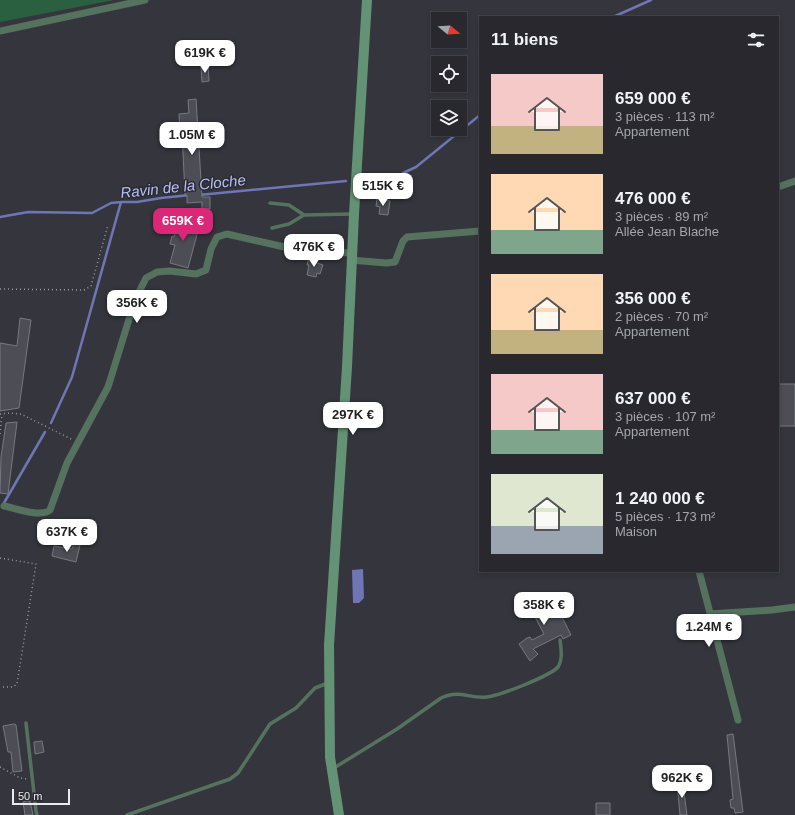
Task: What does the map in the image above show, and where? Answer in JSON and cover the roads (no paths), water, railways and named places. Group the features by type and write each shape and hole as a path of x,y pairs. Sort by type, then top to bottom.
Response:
{"main road":[{"path":"361,0 363,58"},
{"path":"338,815 330,757 329,645 347,368 354,214 367,0"}],"street":[{"path":"0,31 145,0"},
{"path":"779,187 795,181"},
{"path":"4,506 29,512 44,513 48,512 51,508 62,474 108,387 136,300 146,278 156,272 170,271 196,274 206,270 211,249 217,237 227,234 302,251 386,263 395,262 403,241 407,237 479,231"},
{"path":"699,572 738,720"},
{"path":"710,614 795,607"}],"lane":[{"path":"270,203 289,204 304,215"},
{"path":"272,228 289,224 304,215 354,214"},
{"path":"332,769 448,694 487,697 524,685 551,673 560,661 560,640"},
{"path":"127,815 230,779 238,773 270,724 296,708 315,688 330,683"},
{"path":"26,723 37,815"}],"water":[{"path":"363,569 364,598 359,603 353,603 352,570"}],"waterway":[{"name":"Ravin de la Cloche","path":"615,16 651,0"},
{"name":"Ravin de la Cloche","path":"403,173 416,167 479,116"},
{"name":"Ravin de la Cloche","path":"366,178 392,178"},
{"name":"Ravin de la Cloche","path":"199,195 346,181"},
{"name":"Ravin de la Cloche","path":"0,217 28,212 92,213 111,203 137,202 190,195"},
{"path":"51,423 72,377 121,202"},
{"path":"4,503 45,432"}]}
